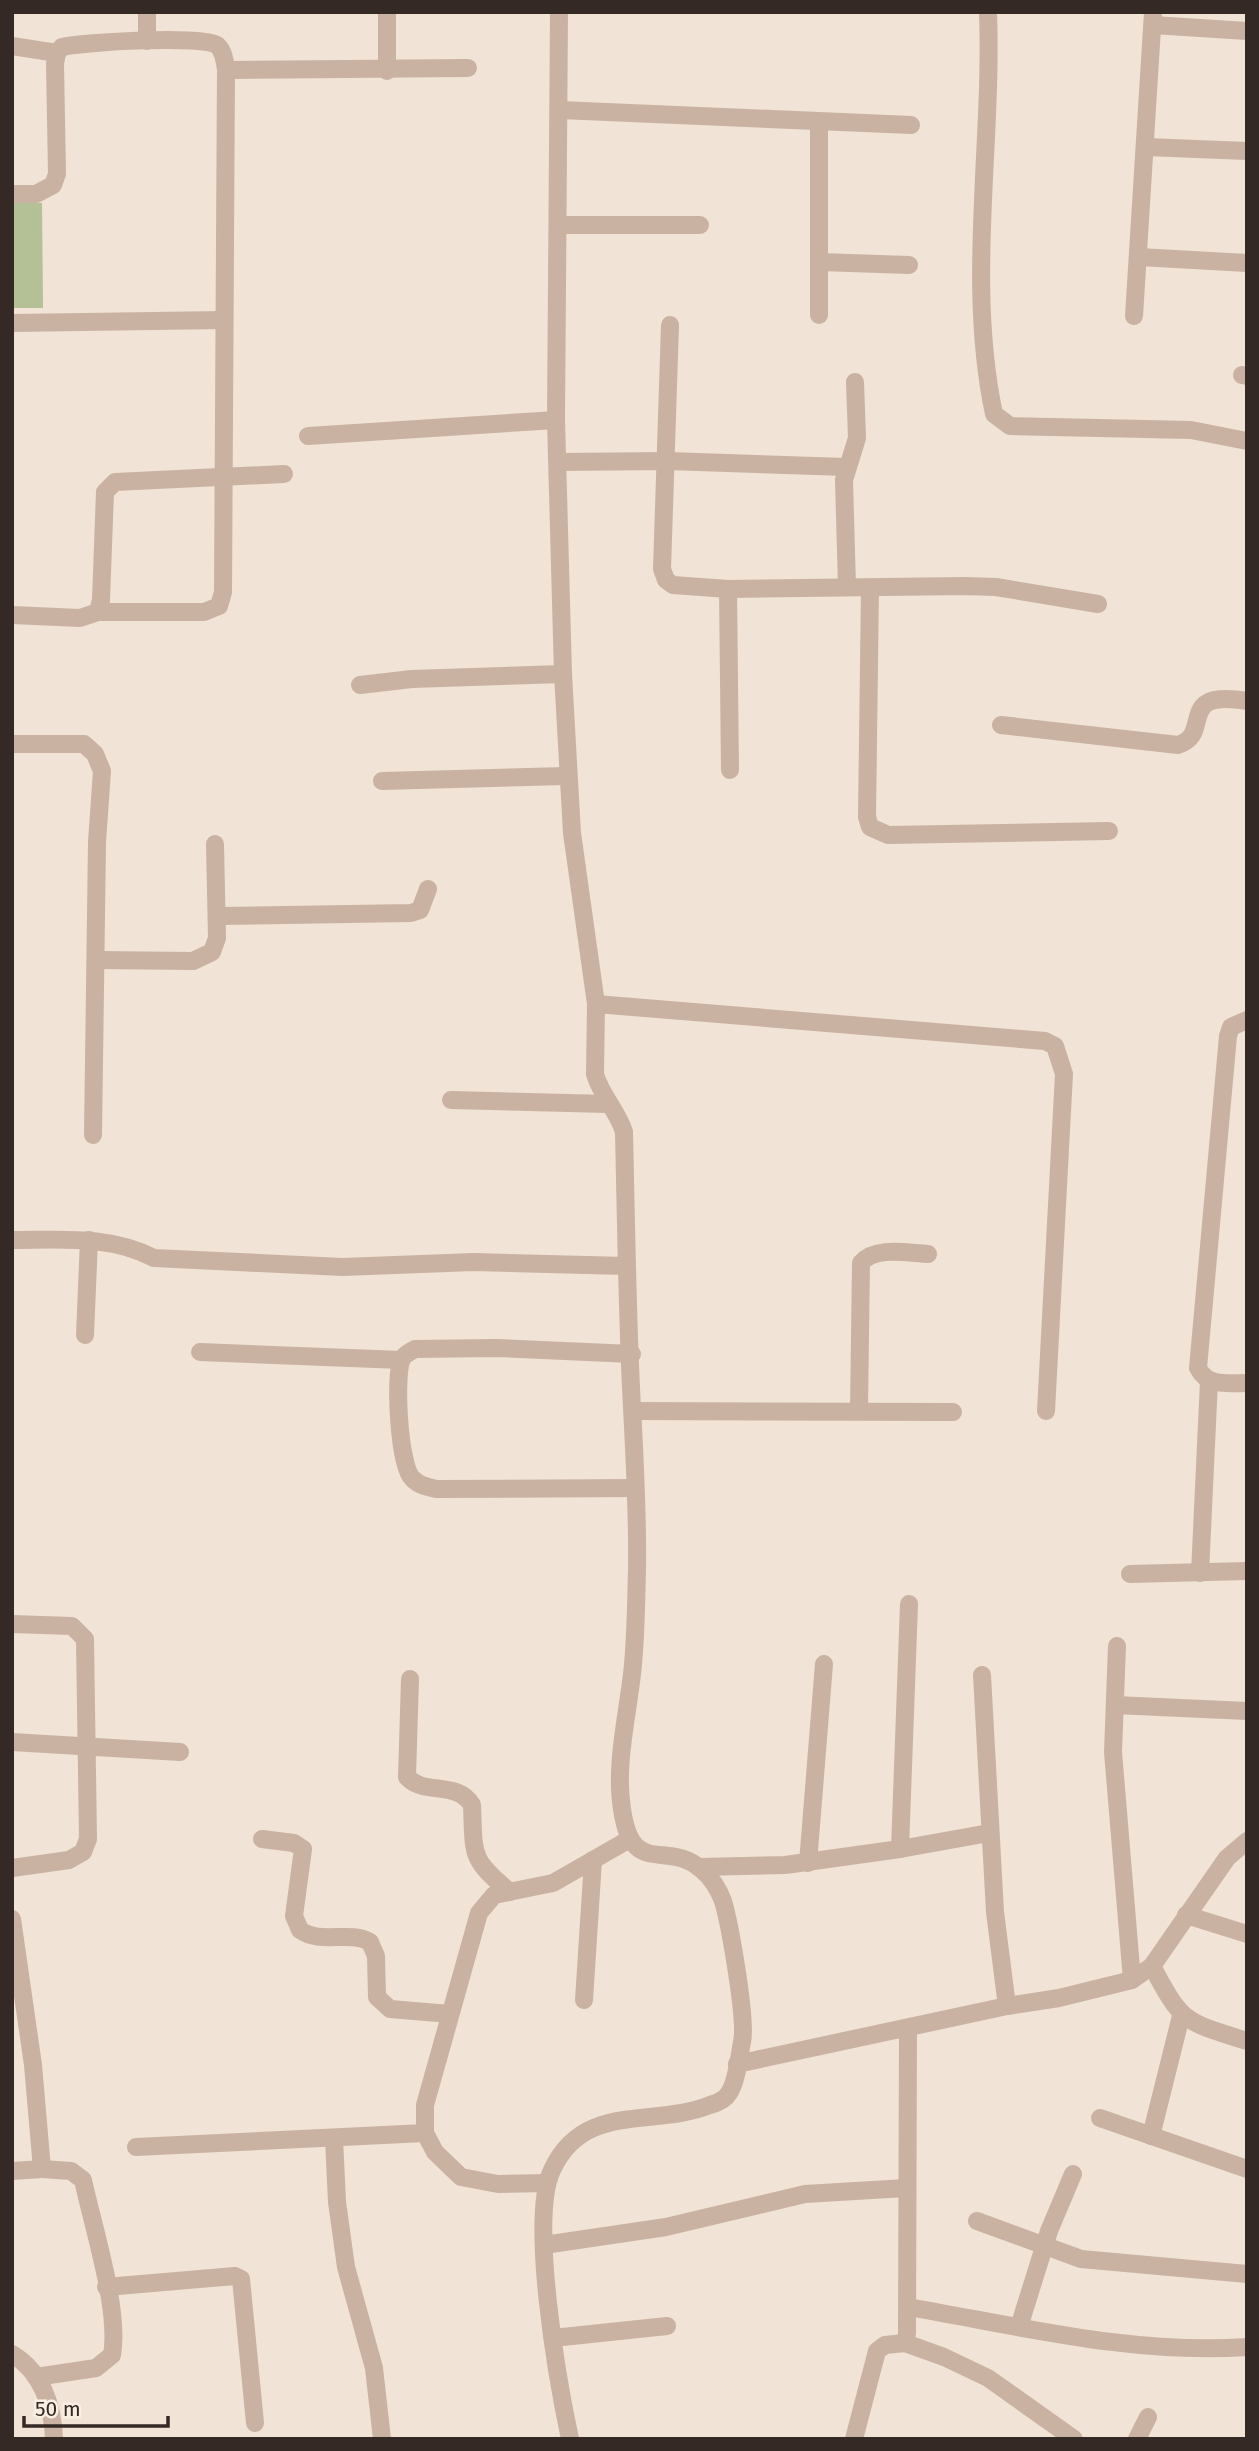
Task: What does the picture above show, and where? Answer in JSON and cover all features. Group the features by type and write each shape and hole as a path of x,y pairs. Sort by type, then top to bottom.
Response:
{"street":[{"path":"147,12 147,41"},
{"path":"387,12 387,71"},
{"path":"559,12 556,420 566,776 596,1004 595,1074 608,1104 621,1121 624,1132 637,1565 633,1668 622,1755 621,1802 628,1840 642,1851 685,1860 700,1867 808,1863 989,1833"},
{"path":"988,12 982,268 985,332 994,414 1010,426 1191,430 1247,441"},
{"path":"1134,316 1153,19 1247,31"},
{"path":"12,194 47,191 57,174 57,53 62,47 147,41 216,43 224,57 226,70 223,592 219,606 213,610 189,613 98,612 80,618 12,615"},
{"path":"12,46 57,53"},
{"path":"226,70 387,71 468,68"},
{"path":"560,110 911,125"},
{"path":"818,315 819,122"},
{"path":"1146,147 1247,151"},
{"path":"559,225 700,225"},
{"path":"1139,257 1247,263"},
{"path":"820,262 909,265"},
{"path":"12,323 224,320"},
{"path":"670,325 663,569 666,580 687,588 728,589 996,587 1098,604"},
{"path":"847,587 846,467 857,438 855,382"},
{"path":"308,436 556,420"},
{"path":"558,462 668,461 846,467"},
{"path":"98,612 101,600 104,502 110,486 126,480 285,474"},
{"path":"870,588 866,723 867,817 870,827 888,835 1109,831"},
{"path":"728,589 730,770"},
{"path":"360,685 412,679 563,674"},
{"path":"1001,725 1178,746 1188,742 1194,735 1198,710 1206,702 1217,698 1247,701"},
{"path":"12,744 84,744 99,761 102,771 97,842 93,1135"},
{"path":"382,781 566,776"},
{"path":"97,960 202,959 215,946 215,844"},
{"path":"217,916 411,913 420,910 428,889"},
{"path":"596,1004 1045,1041 1055,1046 1064,1074 1046,1411"},
{"path":"1247,1020 1231,1027 1228,1037 1198,1368 1202,1376 1209,1381 1247,1383"},
{"path":"451,1100 608,1104"},
{"path":"12,1240 89,1240 137,1248 153,1258 270,1264 342,1267 474,1262 626,1266"},
{"path":"85,1335 89,1240"},
{"path":"859,1410 861,1263 872,1254 880,1252 928,1254"},
{"path":"200,1352 401,1360 415,1349 431,1347 632,1354"},
{"path":"401,1360 400,1451 411,1478 423,1486 635,1488"},
{"path":"1200,1573 1209,1381"},
{"path":"633,1411 953,1412"},
{"path":"1130,1574 1247,1571"},
{"path":"900,1849 909,1604"},
{"path":"12,1624 72,1626 82,1633 87,1648 87,1846 69,1860 12,1868"},
{"path":"1117,1646 1113,1752 1132,1980"},
{"path":"808,1863 824,1664"},
{"path":"982,1675 989,1833 995,1912 1007,2006"},
{"path":"410,1679 407,1777 414,1783 459,1791 469,1800 475,1858 484,1871 510,1892"},
{"path":"1115,1705 1247,1711"},
{"path":"12,1742 180,1752"},
{"path":"262,1839 294,1843 303,1849 294,1916 300,1930 315,1937 360,1938 370,1942 376,1956 377,1997 390,2010 450,2014"},
{"path":"547,2182 498,2185 461,2177 435,2152 425,2133 425,2105 479,1913 489,1898 553,1883 628,1840"},
{"path":"737,2064 814,2046 908,2030 1007,2006 1059,1998 1132,1980 1152,1966 1227,1858 1247,1840"},
{"path":"584,2000 593,1860"},
{"path":"569,2439 553,2338 544,2245 547,2182 566,2149 591,2127 633,2117 689,2112 719,2102 729,2094 737,2064 744,2026 724,1906 720,1893 700,1867"},
{"path":"1186,1915 1247,1934"},
{"path":"12,1919 33,2065 42,2169"},
{"path":"1152,1966 1173,2007 1181,2016 1194,2024 1247,2041"},
{"path":"1151,2136 1181,2016"},
{"path":"905,2343 908,2307 908,2030"},
{"path":"1100,2118 1247,2169"},
{"path":"136,2147 425,2133"},
{"path":"334,2139 337,2202 346,2266 374,2368 382,2439"},
{"path":"12,2171 71,2171 83,2180 115,2340 112,2355 96,2368 36,2377"},
{"path":"1019,2327 1044,2248 1073,2174"},
{"path":"544,2245 666,2227 805,2194 906,2188"},
{"path":"977,2221 1044,2248 1098,2262 1247,2274"},
{"path":"106,2287 235,2276 241,2279 255,2423"},
{"path":"908,2307 1114,2342 1247,2347"},
{"path":"553,2338 667,2326"},
{"path":"854,2439 878,2348 905,2343 944,2357 988,2378 1074,2439"},
{"path":"12,2354 36,2377 52,2409 54,2439"},
{"path":"1137,2439 1148,2417"}],"green space":[{"path":"12,203 42,203 43,308 12,308"}]}
